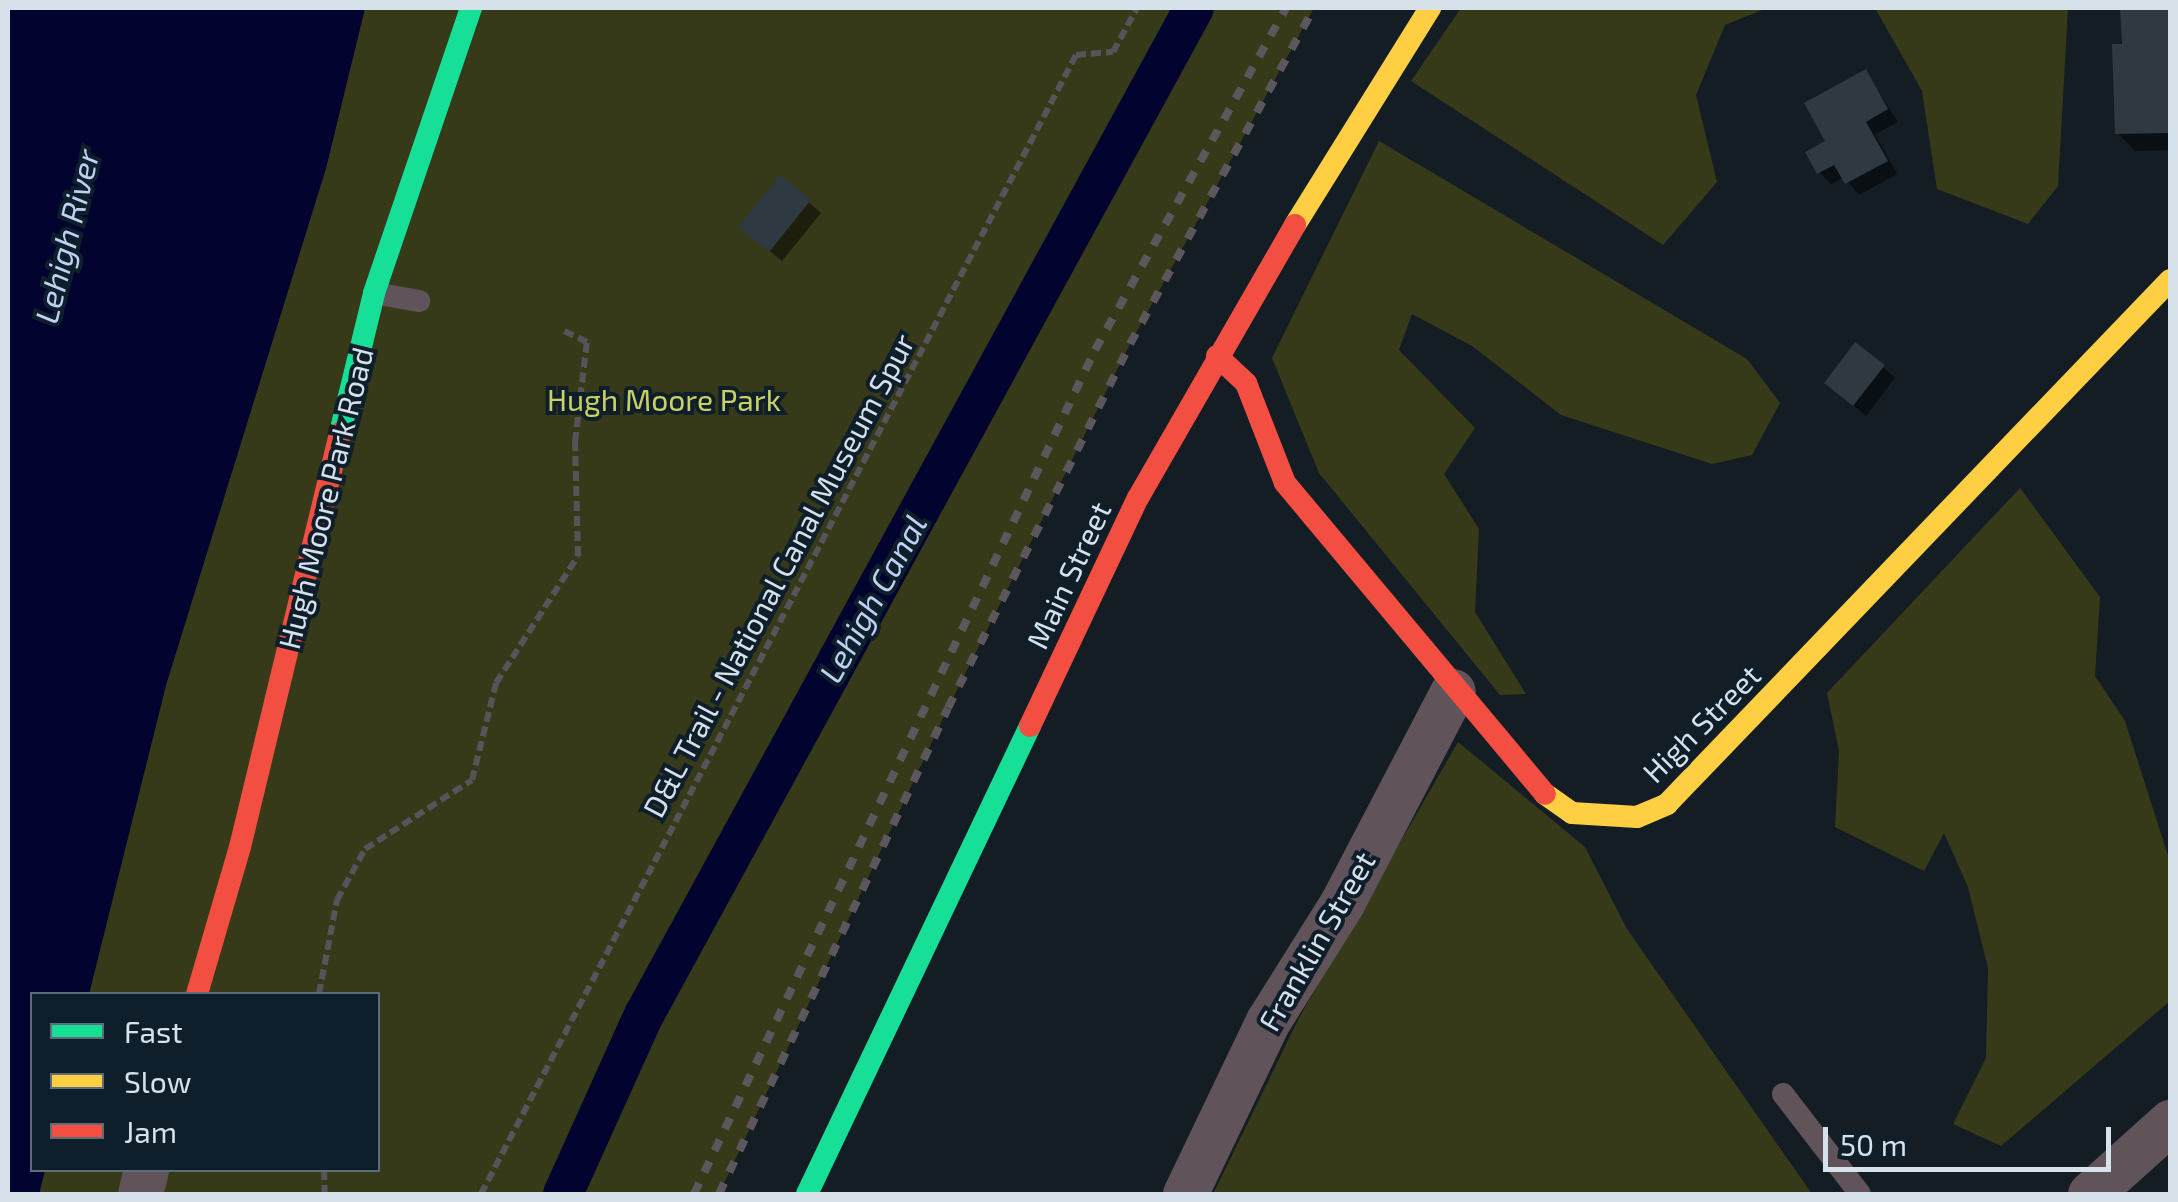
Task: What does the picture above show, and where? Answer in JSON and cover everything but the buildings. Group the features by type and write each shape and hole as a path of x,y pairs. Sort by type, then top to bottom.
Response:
{"street":[{"name":"Hugh Moore Park Road","path":"198,992 240,847 374,293 471,8"},
{"name":"Main Street","path":"808,1194 1138,498 1216,356 1356,118 1430,8"},
{"name":"High Street","path":"1216,356 1254,398 1285,483 1453,691 1544,794 1572,813 1637,817 1667,804 2170,280"},
{"name":"Franklin Street","path":"1185,1194 1268,1022 1342,903 1453,691"},
{"path":"2090,1194 2170,1122"}],"lane":[{"path":"374,293 419,301"},
{"path":"1783,1094 1860,1194"}],"path":[{"name":"D&L Trail - National Canal Museum Spur","path":"481,1194 1076,55 1113,52 1137,8"},
{"path":"319,992 337,900 365,848 472,780 496,683 578,556 575,442 586,342 560,329"}],"green space":[{"name":"Hugh Moore Park","path":"365,8 1314,8 1130,344 948,708 719,1194 39,1194 44,1172 380,1172 380,992 89,992 166,685 326,168"},
{"path":"1461,8 1767,8 1725,25 1696,95 1717,182 1663,245 1411,81"},
{"path":"1875,8 2068,8 2058,186 2028,224 1937,189 1922,91"},
{"path":"1379,141 1747,359 1780,403 1752,455 1712,464 1561,415 1472,346 1412,314 1399,350 1475,428 1444,474 1479,529 1475,612 1526,694 1500,695 1319,473 1272,358"},
{"path":"2020,488 2100,597 2095,676 2125,721 2170,862 2170,1001 2001,1146 1953,1124 1986,1058 1988,968 1968,887 1944,833 1924,871 1835,827 1839,751 1827,693"},
{"path":"1458,742 1585,847 1627,929 1812,1194 1213,1194 1299,1018"}],"water":[{"name":"Lehigh River","path":"8,8 365,8 326,168 166,685 89,992 30,992 30,1172 44,1172 39,1194 8,1194"}],"waterway":[{"name":"Lehigh Canal","path":"563,1194 644,1015 1194,8"}],"railway":[{"path":"694,1194 1095,350 1286,8"},
{"path":"719,1194 948,708 1130,344 1314,8"}],"traffic: fast":[{"path":"340,433 374,293 471,8"},
{"path":"807,1194 1030,726"}],"traffic: slow":[{"path":"1295,225 1430,8"},
{"path":"1545,794 1572,813 1637,817 1667,804 2170,280"}],"traffic: jam":[{"path":"1030,726 1138,498 1295,225"},
{"path":"1217,356 1246,383 1285,483 1545,794"},
{"path":"198,992 240,847 340,433"}]}
